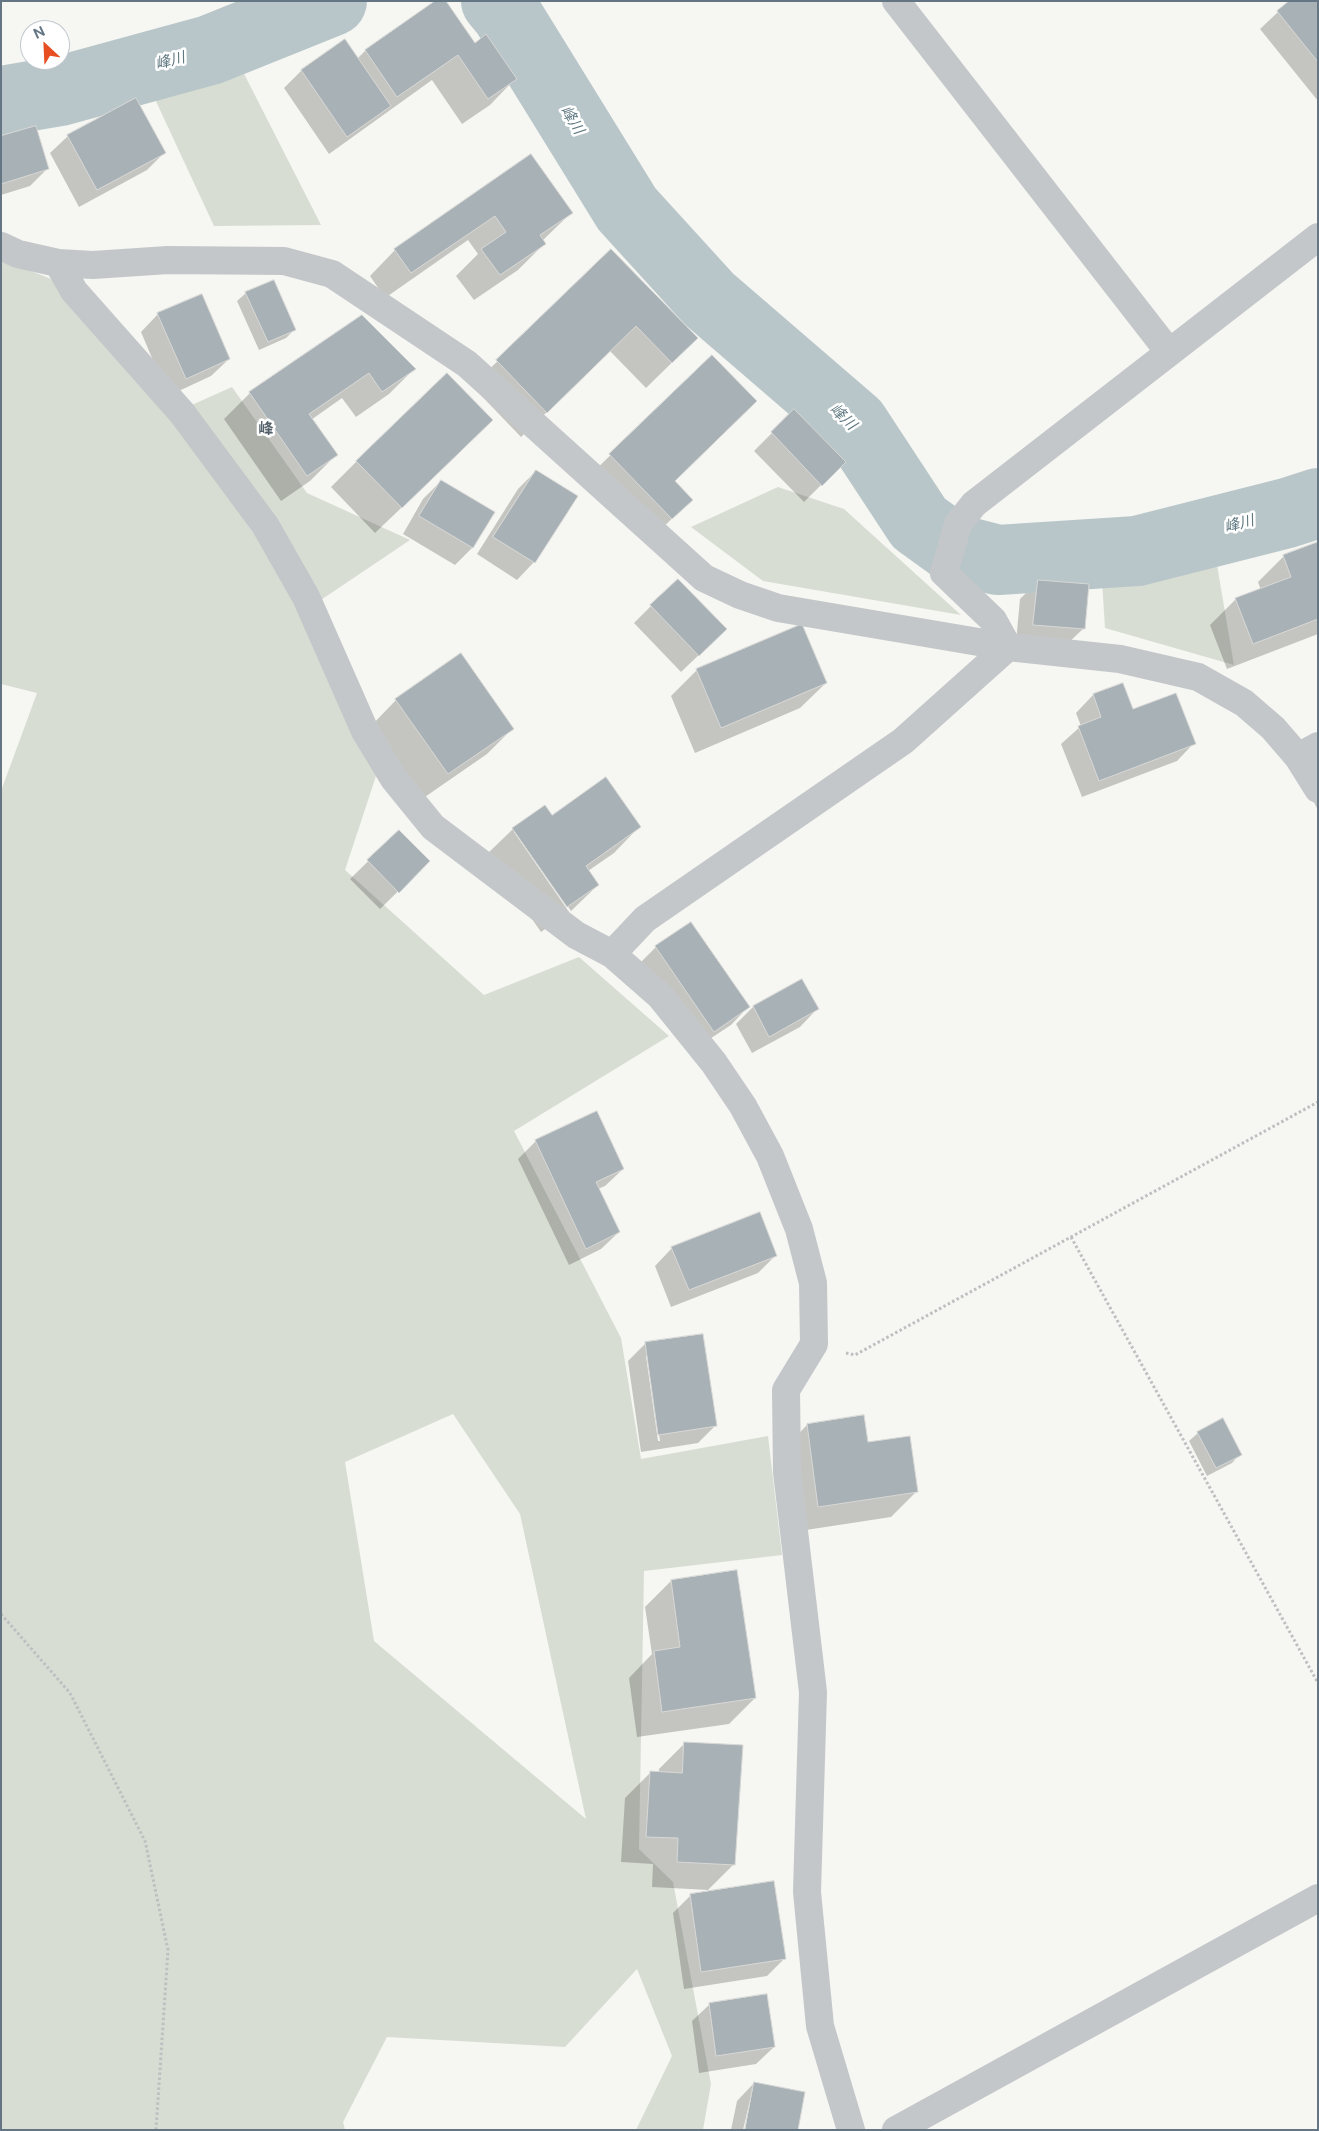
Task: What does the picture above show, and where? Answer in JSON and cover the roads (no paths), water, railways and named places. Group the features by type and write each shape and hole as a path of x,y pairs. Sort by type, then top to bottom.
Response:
{"street":[{"path":"896,1 1169,352"},
{"path":"1008,647 993,620 944,573 958,524 974,504 1318,238"},
{"path":"1,246 18,254 58,262 93,265 168,260 284,261 332,274 467,364 704,578 740,595 778,608 1008,647 1120,659 1198,678 1244,703 1273,728 1308,751 1318,790"},
{"path":"58,262 74,291 182,413 265,525 306,597 365,731 405,793 433,827 576,935 612,954 660,996 714,1063 743,1106 770,1156 799,1229 812,1283 814,1344 786,1390 787,1472 813,1692 806,1892 820,2026 851,2130"},
{"path":"612,954 645,919 903,741 1008,647"},
{"path":"896,2130 1318,1898"}],"waterway":[{"name":"峰川","path":"1,101 60,91 210,50 332,1"},
{"name":"峰川","path":"496,1 506,13 627,209 709,299 854,424 919,523 955,549 998,560 1137,551 1287,513 1318,503"}],"district":[{"name":"峰","path":"266,429"}]}
